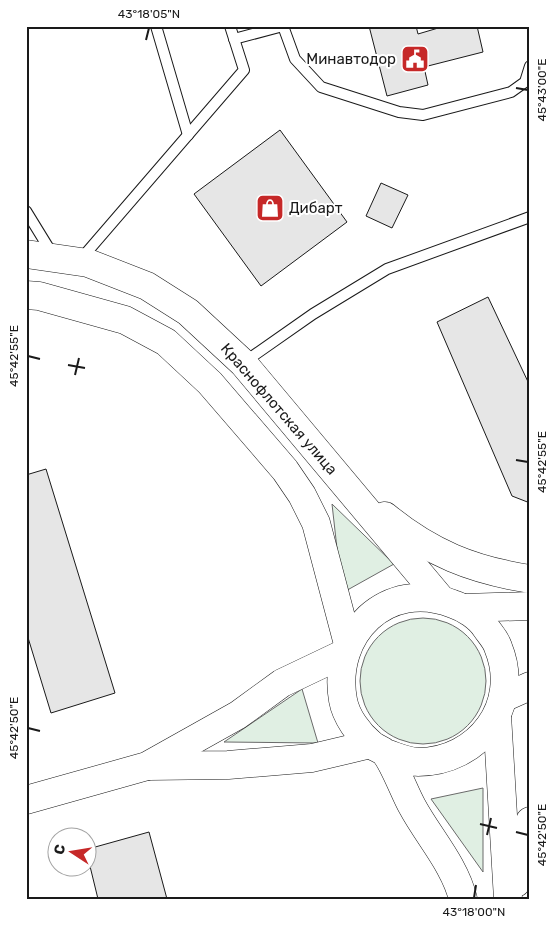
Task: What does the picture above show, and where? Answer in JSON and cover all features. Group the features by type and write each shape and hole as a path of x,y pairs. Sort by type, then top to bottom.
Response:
{"main road":[{"name":"Краснофлотская улица","path":"26,254 88,263 147,286 188,312 242,364 338,476 452,603"},
{"path":"26,295 125,320 166,342 210,382 285,470 302,495 316,523 346,649"},
{"path":"338,476 406,533 444,556 494,574 530,580"},
{"path":"463,899 443,855 378,749 354,726 344,703 340,678 346,649 364,621 386,606 412,597 452,603 530,606"},
{"path":"452,603 484,624 498,646 505,672 500,706 508,899"},
{"path":"26,800 147,766 238,714 282,683 346,649"},
{"path":"147,766 228,765 312,758 378,749 417,762 449,758 478,741 500,706 530,686"},
{"path":"513,899 530,821"}],"lane":[{"path":"156,26 188,135"},
{"path":"26,211 66,260 188,135 244,70 230,26"},
{"path":"234,38 283,26 295,59 321,88 399,112 423,115 511,92 525,82 530,66"},
{"path":"242,364 313,314 387,269 530,217"}],"green space":[{"path":"332,504 394,564 342,593"},
{"path":"423,618 447,623 467,637 481,657 486,681 481,705 467,725 447,739 423,744 399,739 379,725 365,705 360,681 365,657 379,637 399,623"},
{"path":"302,689 318,743 224,742"},
{"path":"483,788 483,872 431,799"}],"building":[{"name":"Минавтодор","path":"369,26 416,26 418,34 445,26 477,26 483,52 424,67 428,85 387,96"},
{"path":"280,130 347,222 261,286 194,194"},
{"path":"381,183 408,195 392,228 366,216"},
{"path":"488,297 530,386 530,503 512,496 437,322"},
{"path":"46,469 115,693 51,713 26,631 26,475"},
{"path":"149,832 167,899 98,899 93,878 98,878 98,846"}],"place":[{"name":"Минавтодор","path":"415,59"},
{"name":"Дибарт","path":"270,208"}]}
